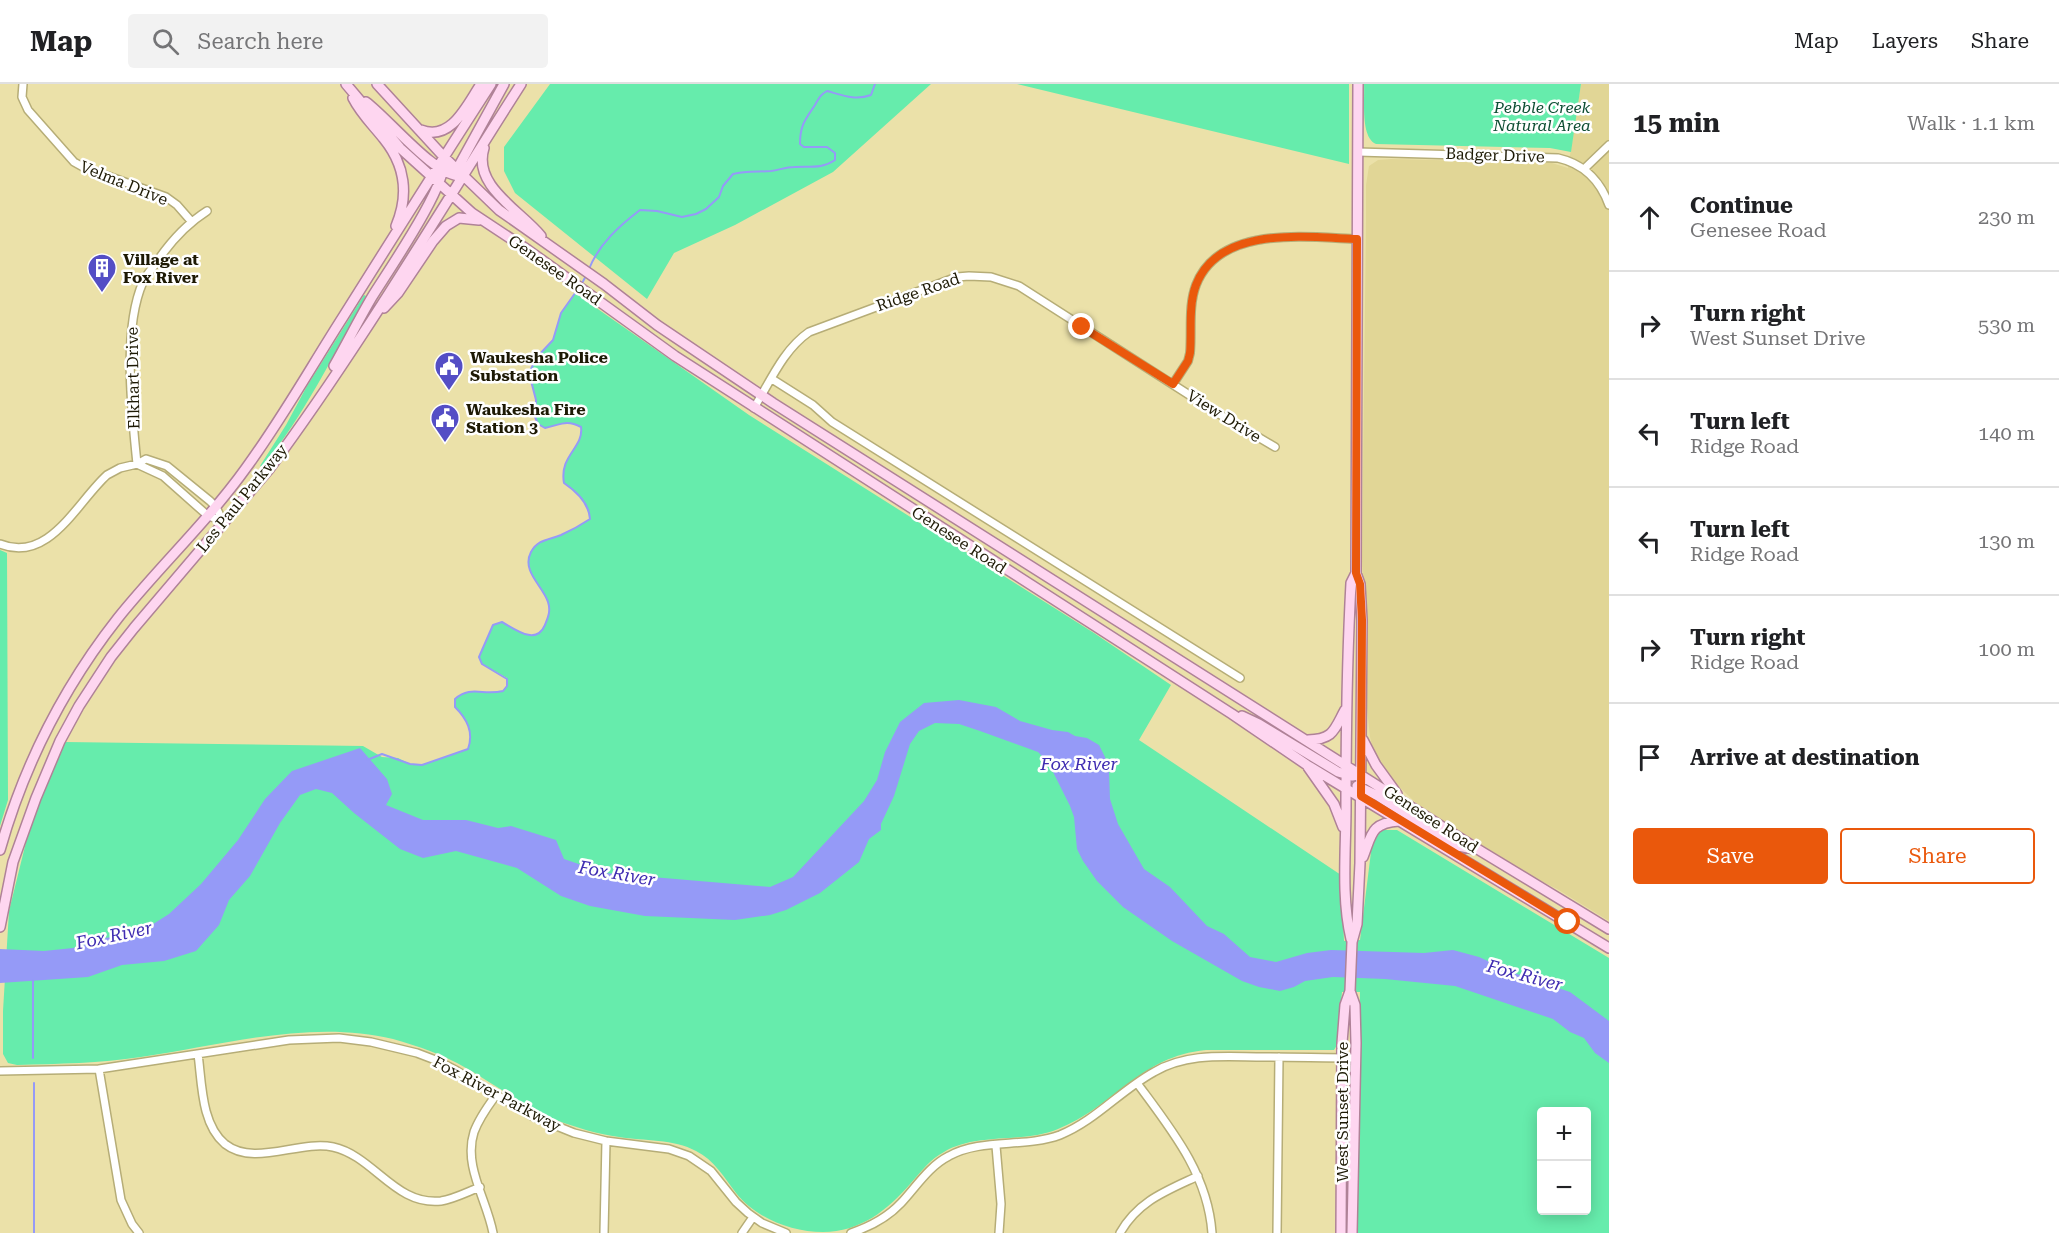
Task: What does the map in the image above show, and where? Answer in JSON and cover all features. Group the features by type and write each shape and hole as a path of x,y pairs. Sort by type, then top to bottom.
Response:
{"main road":[{"name":"Genesee Road","path":"377,84 457,174 499,210 604,284 657,325 762,395 1186,665 1479,850 1609,929"},
{"path":"419,129 432,134 443,132 461,114 481,84"},
{"name":"Les Paul Parkway","path":"0,850 16,798 32,758 75,679 120,616 216,506 271,433 381,258 435,180 444,157 491,84"},
{"path":"349,88 380,112 440,169 457,174 504,84"},
{"name":"Les Paul Parkway","path":"0,927 13,862 36,798 60,741 80,706 106,665 134,628 270,468 370,323 450,195 457,174 488,136 522,84"},
{"name":"West Sunset Drive","path":"1341,1233 1341,1058 1345,1005 1350,991 1352,942 1357,924 1362,737 1362,620 1360,584 1356,573 1358,84"},
{"name":"Genesee Road","path":"349,88 400,148 450,195 675,356 1232,714 1307,765 1346,788 1361,792 1399,820 1609,948"},
{"path":"349,88 359,110 391,148 402,174 404,191 402,207 381,258"},
{"path":"488,136 481,161 485,176 501,197 531,224 548,245"},
{"path":"307,415 371,299 426,208 435,180"},
{"path":"370,323 398,293 433,241 446,226 459,218 484,221"},
{"name":"West Sunset Drive","path":"1352,942 1347,923 1346,708 1352,583 1356,573"},
{"path":"1308,740 1322,739 1331,735 1346,708"},
{"path":"1232,714 1248,717 1330,768 1346,775 1361,774"},
{"path":"1362,737 1376,765 1400,798"},
{"path":"1307,765 1334,804 1346,837"},
{"path":"1361,792 1454,845 1479,850"},
{"path":"1360,863 1377,826 1399,820"},
{"name":"West Sunset Drive","path":"1350,991 1355,1005 1352,1233"}],"street":[{"name":"Velma Drive","path":"23,84 22,97 28,110 74,162 166,197 192,221"},
{"path":"1584,169 1609,145"},
{"name":"Badger Drive","path":"1358,152 1548,156 1568,160 1584,169 1599,184 1609,205"},
{"name":"Elkhart Drive","path":"137,465 132,406 132,320 143,282 171,241 192,221 207,211"},
{"path":"1173,384 1188,361 1190,353 1192,300 1197,284 1205,269 1215,258 1226,250 1252,240 1357,239"},
{"name":"Ridge Road","path":"754,408 785,355 797,340 809,332 944,281 969,276 1000,279 1019,286 1173,384"},
{"name":"Genesee Road","path":"772,379 813,405 832,422 1240,678"},
{"name":"View Drive","path":"1173,384 1275,447"},
{"path":"137,465 146,459 164,464 216,506 223,522"},
{"path":"0,544 26,548 45,540 107,475 123,466 137,465 163,476 207,516 223,522"},
{"name":"Fox River Parkway","path":"0,1071 99,1069 297,1039 363,1040 400,1048 438,1062 526,1113 552,1125 606,1141 669,1149 689,1156 711,1171 736,1202 753,1217 786,1233"},
{"path":"198,1054 211,1126 229,1147 246,1153 260,1154 306,1145 333,1147 352,1154 397,1190 420,1200 446,1200 480,1187"},
{"path":"1277,1233 1279,1057"},
{"path":"851,1233 870,1226 891,1212 941,1160 960,1150 1045,1140 1060,1135 1078,1126 1137,1083 1162,1068 1191,1058 1355,1058"},
{"path":"99,1069 121,1200 132,1224 139,1233"},
{"path":"1137,1083 1183,1148 1198,1176 1206,1195 1212,1233"},
{"path":"493,1233 488,1209 473,1169 472,1141 480,1120 496,1095"},
{"path":"604,1233 606,1141"},
{"path":"996,1146 1001,1204 999,1233"},
{"path":"1120,1233 1137,1210 1148,1201 1198,1176"},
{"path":"742,1233 753,1217"}],"shaded area":[{"path":"1581,84 1609,84 1609,921 1419,806 1385,773 1375,757 1370,737 1365,689 1362,557 1366,185 1369,166 1378,160 1391,159 1552,163 1568,168"}],"green space":[{"path":"550,84 931,84 833,172 735,225 674,253 647,299 515,193 504,171 504,147"},
{"path":"1017,84 1349,84 1349,164"},
{"name":"Pebble Creek Natural Area","path":"1364,84 1581,84 1571,152 1550,148 1376,144 1371,140 1365,126"},
{"path":"575,293 749,415 1094,633 1171,685 1139,740 1341,875 1344,941 1360,940 1375,834 1382,830 1397,830 1609,958 1609,1233 1356,1233 1360,992 1342,992 1337,1045 1334,1050 1206,1050 1183,1054 1145,1072 1078,1120 1058,1129 1030,1136 971,1142 944,1152 930,1162 893,1202 872,1218 849,1228 823,1232 787,1226 754,1210 736,1193 718,1169 696,1151 669,1142 603,1134 564,1123 533,1109 449,1059 393,1039 331,1032 299,1033 110,1061 17,1065 8,1063 3,1054 3,1011 9,911 31,822 65,742 363,746 382,757 398,758 410,764 422,765 468,749 470,731 463,716 455,707 455,699 472,692 503,691 507,686 507,678 482,664 479,657 493,625 502,622 519,632 531,635 541,631 548,616 548,602 529,565 531,552 540,542 565,533 590,519 582,498 564,483 563,473 581,435 581,427 567,423 545,428 538,424 535,417 536,400 529,373 537,357 553,340 561,313"},
{"path":"364,295 366,296 305,406 262,467 260,466 307,386"},
{"path":"0,550 7,553 8,800 0,826"}],"water":[{"name":"Fox River","path":"959,700 996,707 1020,721 1068,732 1087,738 1099,745 1109,771 1110,799 1118,824 1144,869 1170,887 1207,926 1224,934 1250,957 1276,962 1307,953 1331,950 1424,953 1453,950 1479,957 1514,973 1570,992 1609,1021 1609,1063 1595,1053 1584,1038 1570,1032 1553,1019 1455,986 1385,979 1333,977 1305,981 1280,991 1242,981 1172,941 1123,907 1097,881 1077,849 1074,817 1070,806 1048,762 1038,752 959,724 935,723 919,731 910,744 894,796 881,824 881,830 869,839 859,862 820,893 786,910 770,915 735,920 645,916 590,906 561,896 517,868 456,851 423,858 400,849 332,793 316,789 300,795 280,823 250,876 229,900 219,925 196,951 164,961 122,965 88,977 0,983 0,949 44,951 73,948 105,938 139,933 169,914 201,884 238,840 265,799 292,771 360,748 387,779 392,794 386,805 423,820 466,820 498,828 511,826 556,840 564,859 605,873 770,887 793,877 864,801 877,780 885,752 900,722 924,703"}],"waterway":[{"path":"589,269 598,251 610,236 640,210 657,211 682,217 696,214 706,209 719,197 723,186 733,174 821,166 835,160 835,153 827,147 804,147 800,144 802,127 806,119 820,97 827,91 849,97 865,97 871,95 875,84"},
{"path":"581,285 587,274"},
{"path":"367,760 382,754 410,764 422,765 468,749 470,731 463,716 455,707 455,699 466,693 503,691 507,686 507,679 482,664 479,657 493,625 502,622 519,632 531,635 541,631 545,625 549,605 531,572 529,566 531,552 540,542 565,533 590,519 582,498 564,483 563,473 579,441 581,427 567,423 545,428 538,424 535,417 536,400 529,373 537,357 553,340 561,313 578,289"},
{"path":"33,980 33,1058"},
{"path":"34,1083 34,1233"}],"place":[{"name":"Village at Fox River","path":"102,294"},
{"name":"Waukesha Police Substation","path":"449,392"},
{"name":"Waukesha Fire Station 3","path":"445,444"}],"route":[{"path":"1082,327 1173,384 1188,361 1190,353 1192,300 1197,284 1205,269 1215,258 1226,250 1252,240 1357,239 1355,478 1356,573 1360,584 1362,620 1361,796 1568,922"}]}
